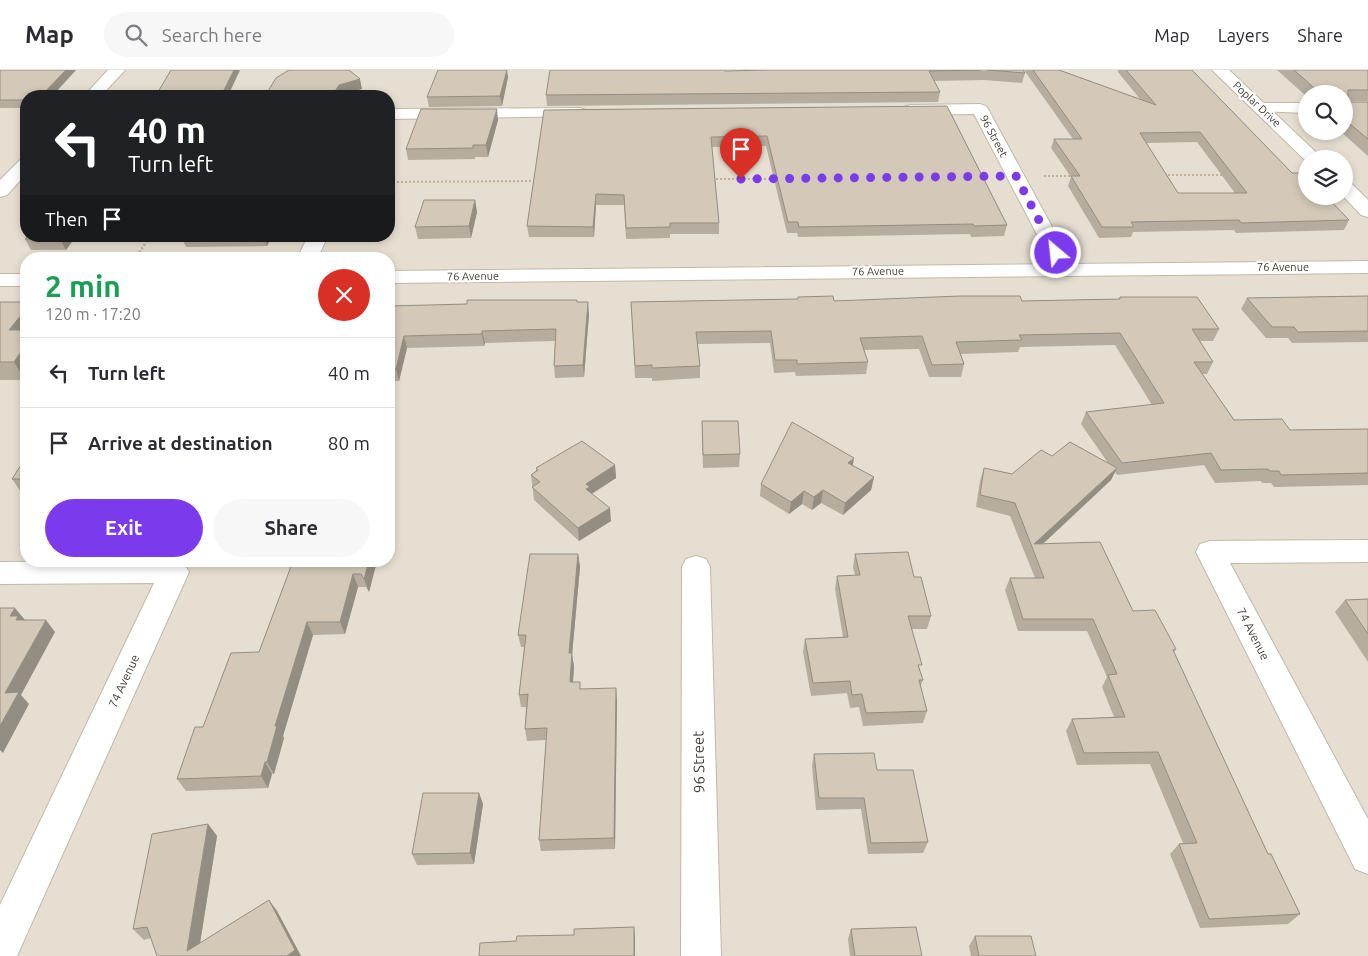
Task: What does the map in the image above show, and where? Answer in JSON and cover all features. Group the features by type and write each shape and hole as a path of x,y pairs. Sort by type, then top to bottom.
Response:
{"street":[{"path":"98,90 117,70"},
{"name":"Poplar Drive","path":"1220,70 1305,150"},
{"path":"1262,108 1298,108"},
{"name":"96 Street","path":"891,110 980,109 1064,268"},
{"path":"395,114 596,112"},
{"path":"0,191 20,170"},
{"path":"1353,196 1368,211"},
{"name":"76 Avenue","path":"395,277 1064,268 1368,267"},
{"path":"0,280 20,280"},
{"name":"74 Avenue","path":"1368,551 1210,552 1368,856"},
{"name":"96 Street","path":"696,567 701,956"},
{"name":"74 Avenue","path":"0,573 174,572 0,948"}],"path":[{"path":"1161,175 1229,175"},
{"path":"1016,176 1074,176"},
{"path":"707,179 787,179"},
{"path":"395,182 538,181"}],"shaded area":[{"path":"0,70 1368,70 1368,956 0,956"}],"building":[{"path":"0,70 66,70 47,90 20,90 20,100 0,100"},
{"path":"171,70 234,70 224,90 159,90"},
{"path":"289,70 349,70 360,79 339,85 336,90 269,90 276,78"},
{"path":"438,70 507,70 500,96 427,97"},
{"path":"550,70 981,70 929,71 940,92 546,95"},
{"path":"987,70 1023,70 1025,73"},
{"path":"1033,70 1059,70 1156,105 1126,70 1192,70 1292,173 1298,173 1298,205 1335,205 1349,220 1241,223 1239,220 1131,222 1134,227 1102,227 1071,176 1080,176 1054,139 1082,139","holes":["1200,132 1247,193 1178,193 1140,133"]},
{"path":"1294,70 1368,70 1368,90 1353,90 1353,85 1311,85"},
{"path":"1353,102 1368,102 1368,139 1353,126"},
{"path":"947,106 1007,225 799,227 798,222 788,222 767,136 711,137 719,223 670,223 670,227 626,228 624,195 596,194 593,227 527,226 544,110"},
{"path":"421,109 497,109 486,145 473,145 473,148 406,149"},
{"path":"424,200 475,200 469,226 415,227"},
{"path":"833,296 834,301 960,296 1020,296 1022,301 1120,299 1120,297 1197,297 1219,329 1192,329 1213,362 1194,362 1234,420 1282,419 1290,430 1368,429 1368,473 1281,475 1279,471 1270,471 1268,469 1221,470 1211,453 1122,463 1086,412 1164,403 1120,333 1019,335 1022,340 956,342 964,364 932,365 922,336 860,338 868,362 797,364 797,360 775,360 771,331 696,332 700,366 652,368 652,365 635,366 631,302 798,299 798,297"},
{"path":"1368,296 1368,331 1298,332 1294,327 1272,327 1247,298"},
{"path":"467,300 577,300 577,302 588,302 583,365 554,366 556,329 482,331 482,334 404,336 395,369 395,306 467,304"},
{"path":"0,302 20,302 20,316 9,330 20,330 20,354 14,362 0,362"},
{"path":"702,421 738,421 740,454 703,455"},
{"path":"792,422 854,458 848,463 874,477 845,503 823,490 814,497 804,491 791,502 761,484"},
{"path":"582,441 615,465 586,484 590,487 586,489 610,508 578,528 532,487 540,482 531,475 538,470 536,468"},
{"path":"1070,442 1117,468 1034,544 1100,542 1133,611 1155,610 1176,649 1173,650 1268,854 1271,854 1300,914 1209,919 1179,844 1197,843 1158,752 1084,753 1072,719 1125,717 1108,675 1117,674 1093,619 1023,619 1010,578 1044,578 1015,503 980,495 984,468 1012,474 1041,450 1052,456"},
{"path":"20,466 20,479 12,479"},
{"path":"908,552 914,577 921,577 931,616 908,616 922,665 918,665 923,680 919,680 927,711 866,713 862,694 852,695 850,681 813,683 805,639 848,637 837,576 860,575 855,554"},
{"path":"530,554 578,554 569,653 572,653 570,682 580,682 580,689 616,688 614,838 539,840 547,728 525,729 528,694 519,695 526,635 518,635"},
{"path":"291,567 367,567 364,579 361,574 353,574 340,622 307,622 275,726 277,726 267,762 265,762 261,776 177,779 195,727 203,727 231,653 259,652"},
{"path":"1368,599 1368,634 1345,600"},
{"path":"0,608 15,608 10,616 18,616 16,620 46,620 5,693 19,692 0,726"},
{"path":"874,753 877,770 913,770 928,842 871,843 864,798 819,798 814,754"},
{"path":"423,793 479,793 470,853 412,854"},
{"path":"208,824 187,951 269,900 295,950 287,956 157,956 147,927 133,929 152,834"},
{"path":"634,927 634,956 479,956 480,943 516,941 517,936 574,935 574,929"},
{"path":"916,927 922,956 855,956 851,929"},
{"path":"975,936 1031,936 1036,956 979,956"}],"route":[{"path":"741,179 1016,176 1056,253"}]}
